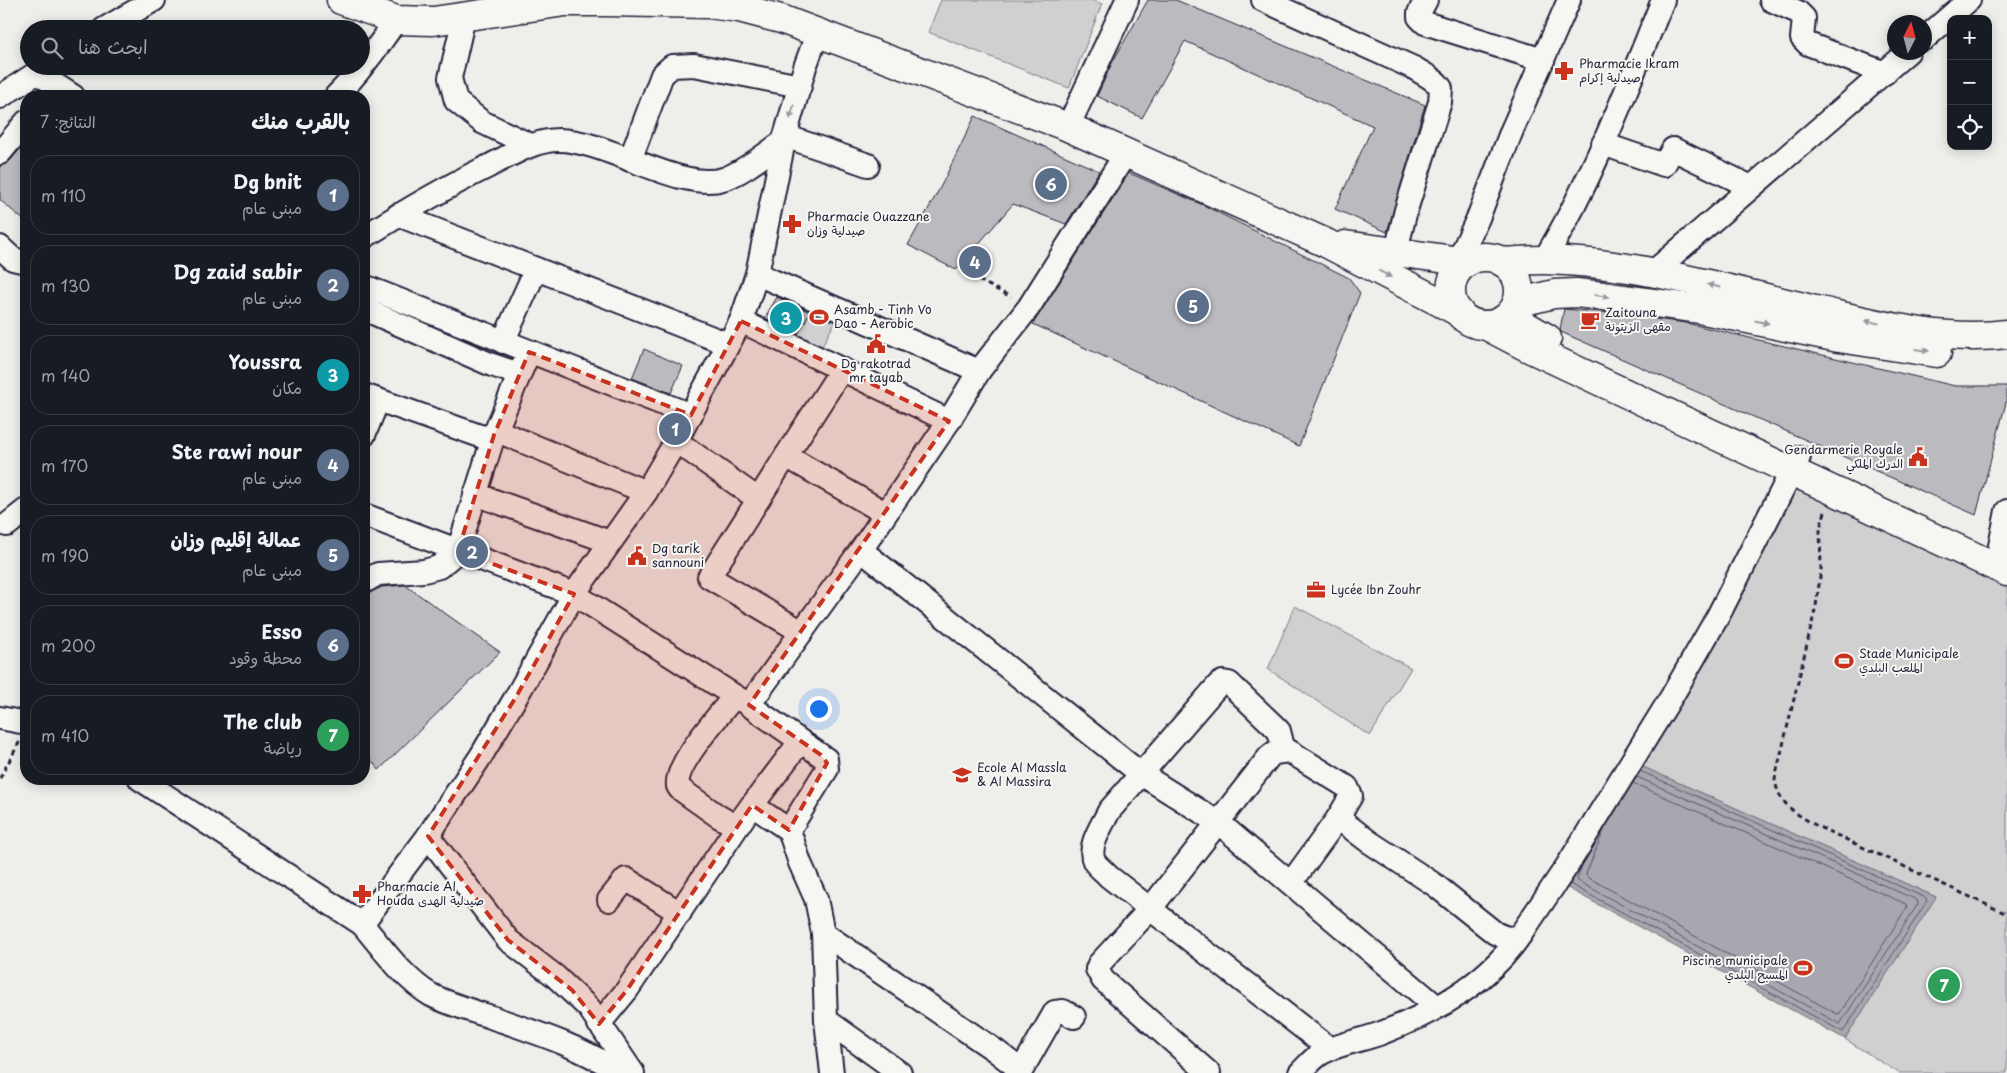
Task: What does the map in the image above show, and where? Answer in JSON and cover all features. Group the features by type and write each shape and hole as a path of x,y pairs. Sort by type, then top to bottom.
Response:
{"main road":[{"path":"341,0 396,20 433,21 565,2 743,4 779,10 818,32 1068,127 1326,243 1459,312 1475,324 1554,294 1576,293 1699,310 1839,338 1959,356 2007,353"},
{"path":"1326,243 1396,251 1463,262 1479,258 1491,258 1502,262 1511,270 1517,280 1519,291 1504,314"},
{"path":"1502,262 1544,260 1652,272 1842,316 1926,333 1962,337 2007,334"},
{"path":"1459,312 1453,302 1452,291 1454,280 1463,262"},
{"path":"1504,314 1529,348 1796,464 2004,560"},
{"path":"1796,464 1831,490 2004,560"}],"street":[{"path":"117,16 138,10 154,0"},
{"path":"1068,127 1127,0"},
{"path":"1263,0 1414,68 1439,85 1442,92 1440,102 1406,210 1396,251"},
{"path":"1426,0 1419,13 1419,17 1425,23 1543,60"},
{"path":"1463,262 1512,130 1569,0"},
{"path":"1544,260 1560,234 1603,144 1663,0"},
{"path":"1771,0 1798,12 1804,18 1802,38 1808,44 1884,73"},
{"path":"1932,32 1969,0"},
{"path":"464,17 450,78 456,102 482,122 530,145"},
{"path":"370,58 396,20"},
{"path":"362,924 428,836 511,706 574,594 646,492 691,415 741,321 757,274 785,139 818,32"},
{"path":"1652,272 1899,60"},
{"path":"630,160 662,75 672,66 694,65 800,86"},
{"path":"342,90 357,75"},
{"path":"26,90 52,83"},
{"path":"0,97 20,92"},
{"path":"0,152 20,129"},
{"path":"370,233 455,183 530,145 547,141 574,141 685,177 711,181 723,179 785,139"},
{"path":"785,139 868,165"},
{"path":"1603,144 1664,165 1673,149 1751,187"},
{"path":"800,742 738,823 728,823 680,789 677,784 679,774 690,753 742,701 802,632 861,550 949,421 979,371 1029,307 1126,153"},
{"path":"398,215 728,344"},
{"path":"0,246 13,259 20,261"},
{"path":"504,342 536,269"},
{"path":"757,274 979,371"},
{"path":"370,288 691,415"},
{"path":"370,312 492,365 519,374"},
{"path":"741,321 949,421"},
{"path":"370,579 378,574 424,571 439,567 458,551 494,435 529,352"},
{"path":"802,632 709,577 842,370"},
{"path":"371,398 483,437 502,433 646,492"},
{"path":"676,441 758,499"},
{"path":"786,456 885,514"},
{"path":"1300,1073 1319,1054 1384,1032 1437,1007 1464,991 1490,971 1511,949 1566,866 1677,688 1718,616 1796,464"},
{"path":"475,494 610,542"},
{"path":"2004,560 2007,510"},
{"path":"7,525 20,515"},
{"path":"370,517 574,594 742,701 826,759 827,769 789,830"},
{"path":"861,550 1141,774 1219,822 1437,1007"},
{"path":"1284,750 1274,724 1229,683 1223,682 1219,684 1109,811 1097,836 1092,853 1094,862 1100,868 1330,1049"},
{"path":"0,718 20,728"},
{"path":"1209,1073 1103,980 1096,969 1151,908 1269,757 1274,753 1284,750 1347,786 1350,796 1338,818 1291,883"},
{"path":"167,786 362,924 411,979 430,994 449,1003 544,1035 592,1056 620,1073"},
{"path":"752,806 789,830 800,863 816,899 824,933 826,1020 832,1073"},
{"path":"599,1024 627,990 752,806"},
{"path":"1338,818 1368,841 1435,886 1496,933 1509,938 1515,938 1521,934"},
{"path":"428,836 508,940 572,990 589,1008 633,1073"},
{"path":"610,900 626,879 680,913"},
{"path":"824,933 996,1051 1014,1065 1018,1073"},
{"path":"1018,1073 1055,1012 1063,1011 1074,1017"},
{"path":"826,1020 900,1073"}],"path":[{"path":"971,276 1003,292"},
{"path":"1831,490 1820,528 1821,570 1816,606 1775,779 1778,796 1794,812 1819,827 2007,914"},
{"path":"0,778 20,738"}],"highlighted area":[{"path":"741,321 949,421 749,705 821,755 827,763 789,830 752,805 627,990 599,1024 572,990 508,940 428,836 516,697 574,594 458,551 494,435 529,352 691,415"}],"shaded area":[{"path":"941,0 1092,0 1102,4 1069,88 928,32"},
{"path":"811,310 835,322 817,356 793,344"},
{"name":"Stade Municipale الملعب البلدي","path":"1798,470 2007,565 2007,1073 1899,1073 1845,1039 1936,897 1623,758"},
{"path":"1295,606 1411,668 1370,736 1268,669"}],"water":[{"name":"Piscine municipale المسبح البلدي","path":"1623,758 1936,897 1845,1039 1562,885"}],"building":[{"path":"1148,0 1176,0 1425,105 1387,232 1335,209 1373,126 1185,41 1142,118 1097,96 1112,63"},
{"path":"975,116 1099,171 1066,224 1013,204 956,270 908,245 940,188"},
{"path":"20,149 20,217 0,200 0,166 10,161"},
{"path":"1129,173 1203,205 1349,278 1360,293 1299,446 1033,324"},
{"path":"777,297 810,312 798,334 765,318"},
{"name":"Gendarmerie Royale الدرك الملكي","path":"1564,309 1686,323 1955,386 2007,386 2007,399 1976,515 1561,332"},
{"path":"644,349 683,366 671,393 632,378"},
{"path":"405,585 500,652 379,770 370,759 370,592 382,587"}],"place":[{"name":"Pharmacie Ikram صيدلية إكرام","path":"1564,71"},
{"name":"Esso","path":"1051,184"},
{"name":"Pharmacie Ouazzane صيدلية وزان","path":"792,224"},
{"name":"Ste rawi nour","path":"975,262"},
{"name":"عمالة إقليم وزان","path":"1193,306"},
{"name":"Asamb - Tinh Vo Dao - Aerobic","path":"819,317"},
{"name":"Youssra","path":"786,318"},
{"name":"Zaitouna مقهى الزيتونة","path":"1590,320"},
{"name":"Dg rakotrad mr tayab","path":"876,344"},
{"name":"Dg bnit","path":"675,429"},
{"name":"Gendarmerie Royale الدرك الملكي","path":"1918,457"},
{"name":"Dg zaid sabir","path":"472,552"},
{"name":"Dg tarik sannouni","path":"637,556"},
{"name":"Lycée Ibn Zouhr","path":"1316,590"},
{"name":"Stade Municipale الملعب البلدي","path":"1844,661"},
{"name":"Ecole Al Massla & Al Massira","path":"962,775"},
{"name":"Pharmacie Al Houda صيدلية الهدى","path":"362,894"},
{"name":"Piscine municipale المسبح البلدي","path":"1803,968"},
{"name":"The club","path":"1944,985"}]}
